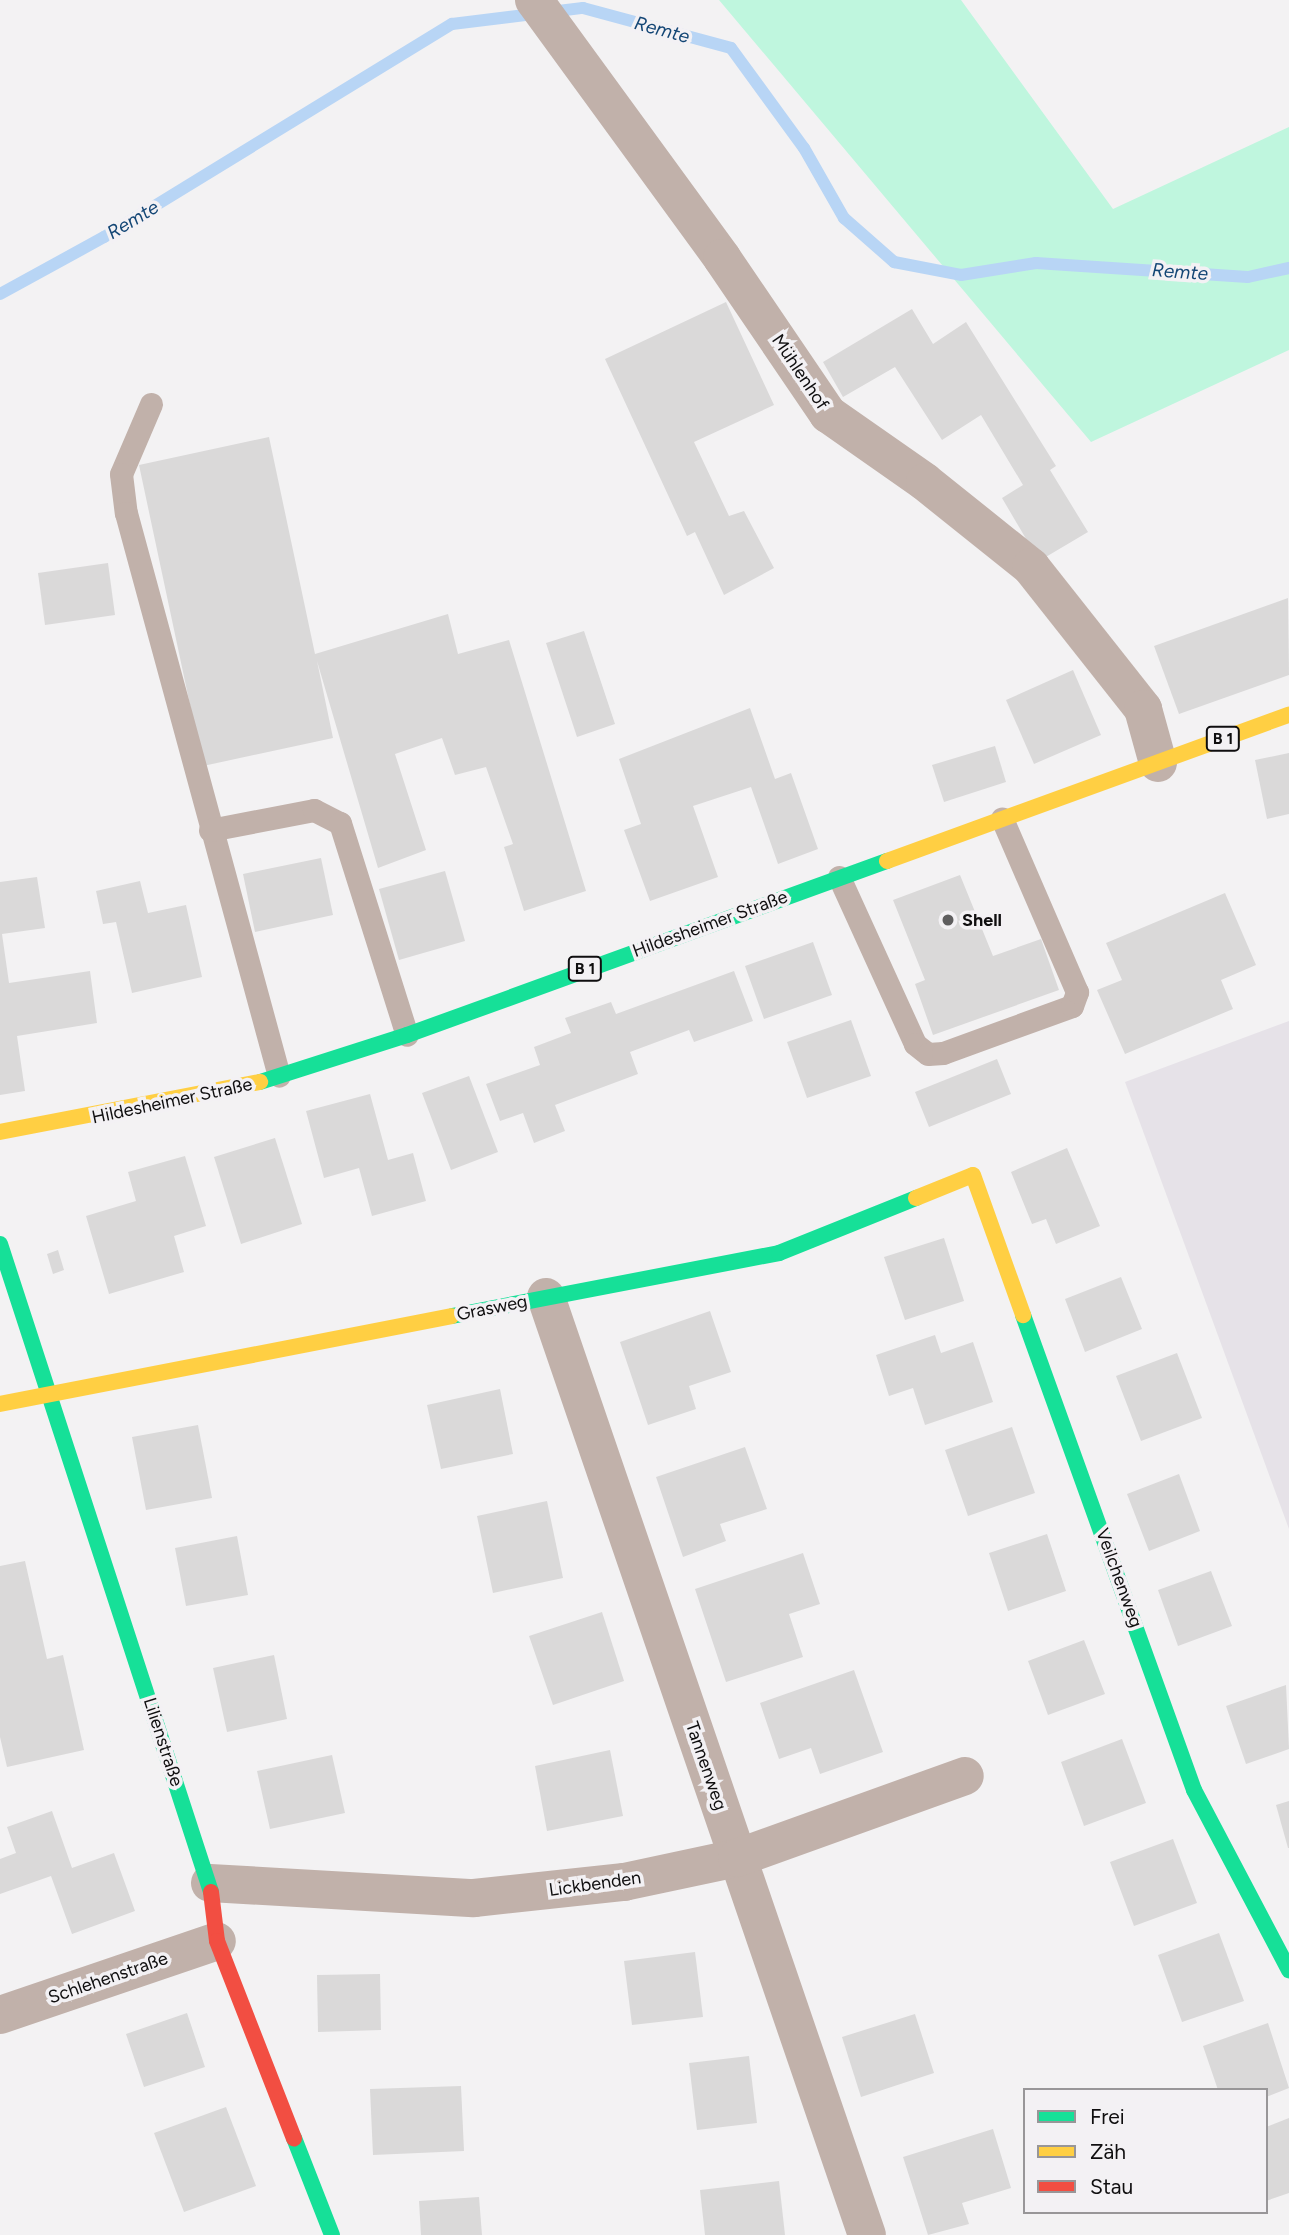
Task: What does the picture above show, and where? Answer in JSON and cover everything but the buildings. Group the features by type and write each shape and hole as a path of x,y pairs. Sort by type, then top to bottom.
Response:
{"street":[{"name":"Mühlenhof","path":"534,0 568,44 828,414 925,482 1031,567 1143,709 1158,763"},
{"name":"Hildesheimer Straße","path":"0,1132 87,1120 279,1076 407,1035 1289,715"},
{"name":"Grasweg","path":"0,1404 779,1253 973,1175"},
{"name":"Veilchenweg","path":"973,1175 1194,1790 1289,1970"},
{"name":"Lilienstraße","path":"0,1244 210,1883 217,1941 332,2235"},
{"name":"Tannenweg","path":"546,1297 867,2235"},
{"name":"Lickbenden","path":"210,1883 474,1898 625,1882 737,1858 965,1776"},
{"name":"Schlehenstraße","path":"0,2015 217,1941"}],"lane":[{"path":"151,404 121,474 126,513 279,1076"},
{"path":"210,830 314,810 340,823 407,1035"},
{"path":"839,877 915,1044 928,1054 943,1053 1072,1006 1077,992 1002,819"}],"shaded area":[{"path":"1289,1021 1289,1529 1125,1082"}],"green space":[{"path":"719,0 961,0 1113,209 1289,127 1289,350 1091,442"}],"waterway":[{"name":"Remte","path":"0,294 104,237 452,24 583,8 731,48 804,148 844,218 894,262 961,275 1036,263 1248,277 1289,268"}],"traffic: fast":[{"path":"260,1082 407,1035 887,861"},
{"path":"452,1316 779,1253 916,1198"},
{"path":"0,1244 211,1892"},
{"path":"1023,1315 1194,1790 1289,1970"},
{"path":"294,2138 332,2235"}],"traffic: slow":[{"path":"887,861 1289,715"},
{"path":"0,1132 260,1082"},
{"path":"916,1198 973,1175 1023,1315"},
{"path":"0,1404 452,1316"}],"traffic: jam":[{"path":"211,1892 217,1941 294,2138"}],"place":[{"name":"Shell","path":"948,920"}]}
